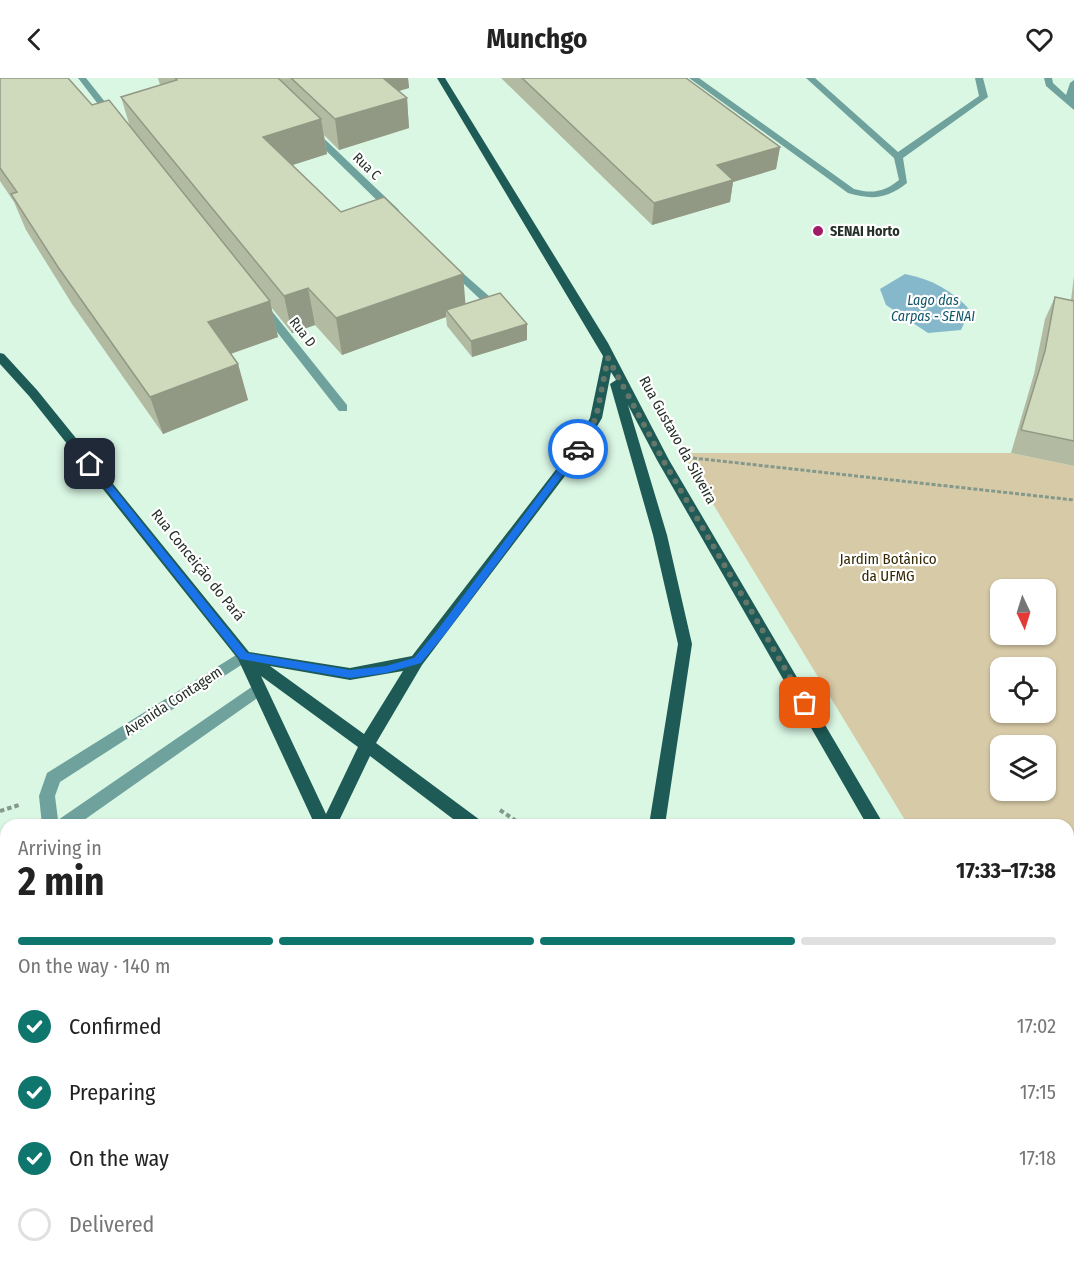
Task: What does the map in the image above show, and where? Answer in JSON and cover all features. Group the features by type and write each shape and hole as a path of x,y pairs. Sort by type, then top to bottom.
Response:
{"main road":[{"name":"Rua Gustavo da Silveira","path":"441,78 602,343 663,460 872,819"},
{"name":"Rua Conceição do Pará","path":"0,357 33,393 244,656 320,819"},
{"path":"332,819 387,706 417,660 573,456 596,418 608,358"},
{"path":"608,358 660,535 685,644 658,819"},
{"path":"244,656 350,674 386,669 417,660"},
{"path":"244,656 367,744 466,819"}],"street":[{"path":"82,78 118,124"},
{"path":"693,78 851,191 867,196 886,195 904,181 898,157 810,78"},
{"path":"898,157 984,97 979,78"},
{"path":"1048,78 1049,84 1071,104"},
{"path":"1071,104 1074,83"},
{"name":"Rua C","path":"307,127 401,217"},
{"path":"443,258 486,299"},
{"name":"Rua D","path":"256,298 343,408"},
{"name":"Avenida Contagem","path":"49,819 47,796 53,778 244,656"},
{"path":"73,819 258,690"}],"path":[{"path":"663,460 695,458 1074,500"}],"green space":[{"name":"Jardim Botânico da UFMG","path":"682,453 1011,453 1074,466 1074,819 904,819"}],"water":[{"name":"Lago das Carpas - SENAI","path":"905,274 941,286 970,310 961,330 928,333 886,305 880,289"}],"building":[{"path":"0,78 68,78 92,105 109,100 270,301 208,322 238,364 150,397 58,267 11,194 17,192 0,168"},
{"path":"175,78 278,78 321,119 263,137 341,212 384,197 463,274 336,318 308,288 284,296 121,97 177,80"},
{"path":"291,78 383,78 407,98 335,119"},
{"path":"522,78 686,78 780,147 717,165 733,180 654,203"},
{"path":"500,293 527,324 471,341 446,310"},
{"path":"1055,297 1074,301 1074,441 1021,430 1045,351"}],"way so far":[{"path":"578,449 596,418 608,358 663,460 805,703"}],"place":[{"name":"SENAI Horto","path":"818,231"}],"route":[{"path":"90,464 244,656 350,674 386,669 417,660 442,631 521,522 578,449"}]}
